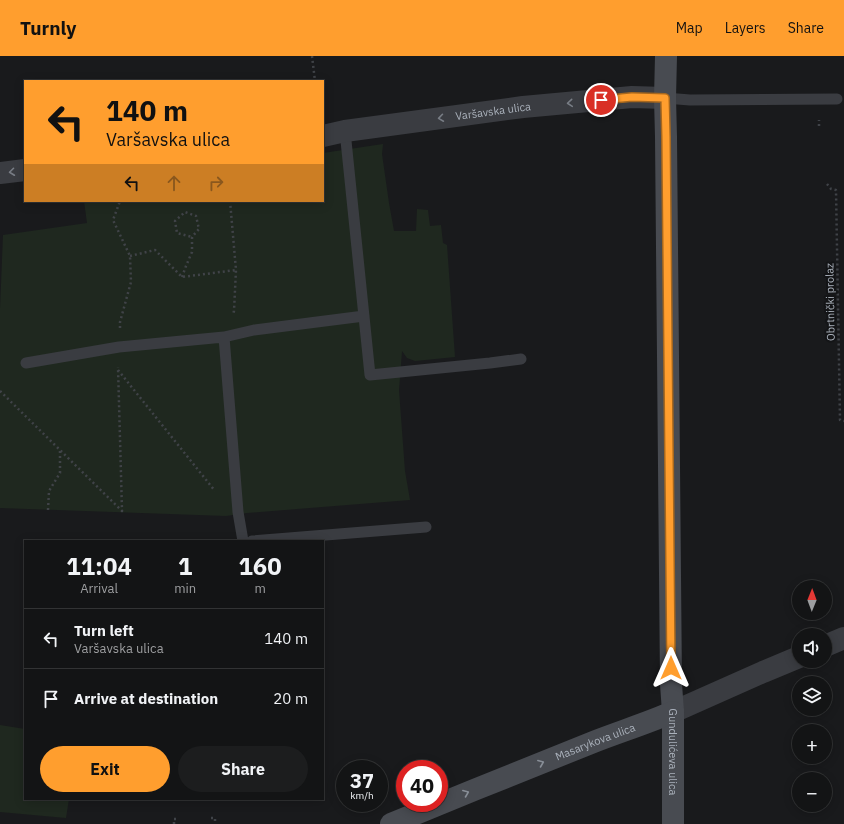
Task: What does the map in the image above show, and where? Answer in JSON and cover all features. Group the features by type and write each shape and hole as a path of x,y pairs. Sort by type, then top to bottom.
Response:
{"street":[{"name":"Gundulićeva ulica","path":"666,56 665,98 671,676 673,712 673,824"},
{"name":"Varšavska ulica","path":"324,136 345,131 523,107 632,97 665,98"},
{"path":"0,173 24,170"},
{"path":"832,643 844,638"},
{"name":"Masarykova ulica","path":"391,824 512,774 616,733 644,724 792,660"}],"lane":[{"path":"665,98 690,100 837,99"},
{"path":"345,131 370,375 490,363 521,358"},
{"path":"26,364 119,347 224,337 254,330 364,316"},
{"path":"224,337 238,512 243,540"},
{"path":"264,540 426,527"}],"path":[{"path":"312,56 315,80"},
{"path":"819,120 819,126"},
{"name":"Obrtnički prolaz","path":"828,184 831,190 836,190 840,420 844,421"},
{"path":"0,391 122,511 118,370 120,322 131,282 130,256 113,220 120,202"},
{"path":"224,337 234,311 236,270 230,202"},
{"path":"182,277 192,252 192,237 199,229 196,216 185,212 175,221 177,233 192,237"},
{"path":"130,256 155,250 182,277"},
{"path":"182,277 236,270"},
{"path":"118,370 225,503 238,512"},
{"path":"48,510 49,491 60,473 60,451"},
{"path":"211,818 215,818 215,824"},
{"path":"174,824 174,819 177,819"}],"shaded area":[{"path":"383,144 382,154 394,231 416,231 417,209 428,210 430,226 441,225 443,243 447,245 455,357 415,361 407,358 402,351 399,390 405,471 410,500 226,516 0,508 0,309 3,235 87,223 84,202 324,202 324,153"},
{"path":"0,725 24,729 24,800 69,800 66,818 0,812"}],"route":[{"path":"601,100 632,97 665,98 671,668"}]}
